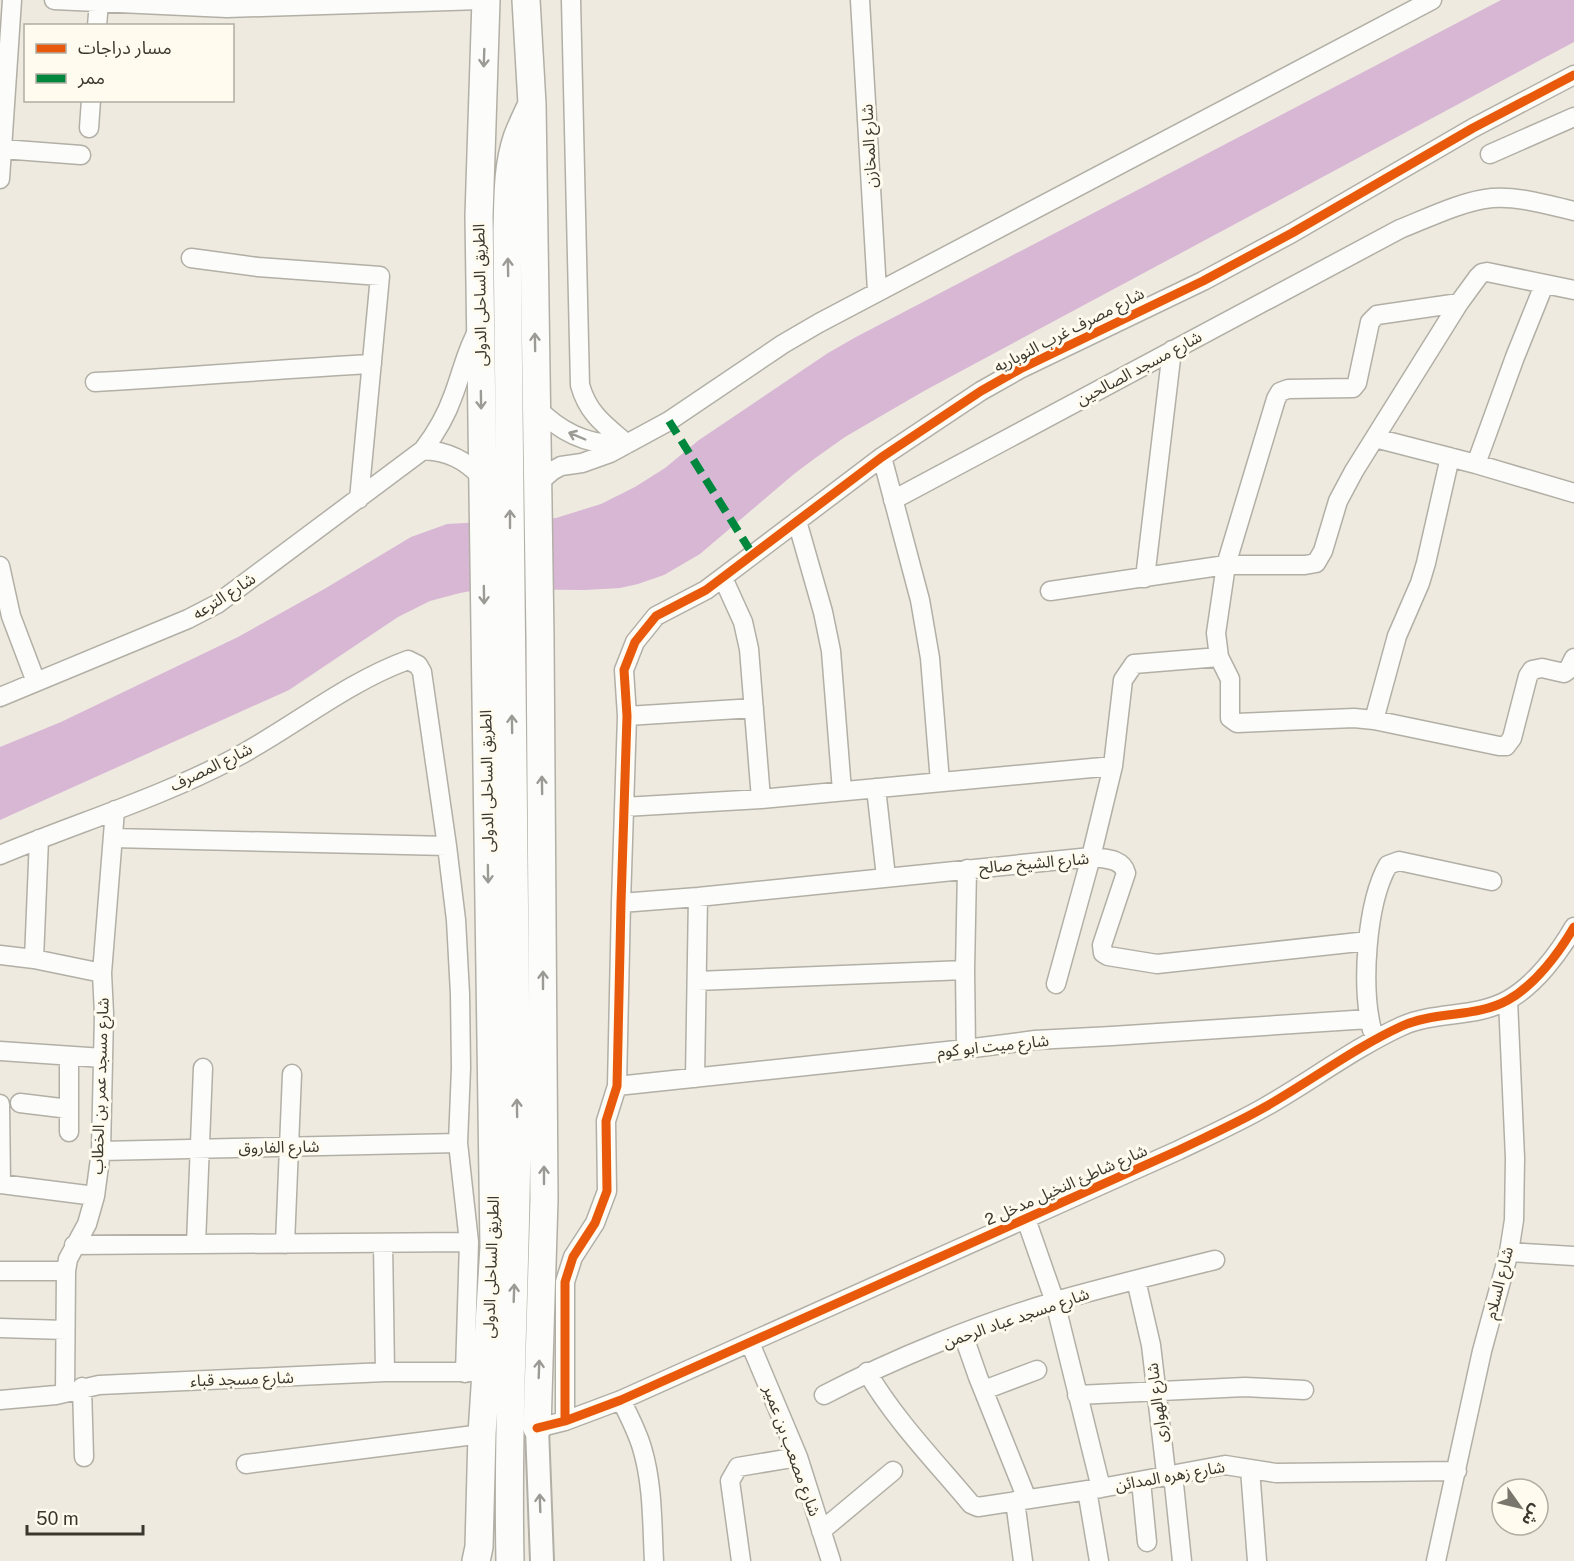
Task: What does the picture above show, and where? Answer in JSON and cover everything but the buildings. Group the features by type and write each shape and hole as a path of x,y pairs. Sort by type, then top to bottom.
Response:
{"highway":[{"name":"الطريق الساحلى الدولى","path":"476,1561 479,1547 482,1434 475,1372 492,1289 494,1206 479,216 486,0"},
{"path":"526,0 532,104 540,639 544,1199 537,1428"},
{"path":"510,1561 509,1459 517,1132 507,231 509,178 517,138 532,104"},
{"path":"490,1561 495,1501 499,1482 509,1459"}],"main road":[{"path":"537,1428 542,1561"}],"street":[{"path":"0,179 12,0"},
{"path":"54,0 205,4 481,0"},
{"path":"571,0 580,385 583,397 592,413 627,444"},
{"name":"شارع المخازن","path":"860,0 877,291"},
{"path":"537,484 561,466 596,459 669,421 792,339 877,291 1431,0"},
{"path":"97,24 99,2"},
{"name":"شارع مصرف غرب النوباريه","path":"627,716 624,670 635,642 656,616 706,590 882,457 981,391 1020,369 1203,280 1292,233 1473,128 1574,75"},
{"path":"89,128 91,102"},
{"path":"1490,154 1574,117"},
{"path":"2,149 81,155"},
{"name":"شارع مسجد الصالحين","path":"893,500 1386,236 1441,213 1492,198 1531,201 1574,211"},
{"path":"191,258 258,267 379,275 359,499"},
{"path":"1050,591 1226,565 1313,564 1319,560 1338,501 1354,471 1459,303 1482,273 1487,272 1574,290"},
{"path":"1476,464 1544,285"},
{"path":"1459,303 1405,309 1373,317 1370,322 1358,383 1353,388 1288,389 1280,392 1276,399 1226,565 1216,633 1219,657 1230,679 1230,718 1237,723 1354,718 1374,720 1506,746 1512,738 1530,672 1538,667 1564,673 1574,658"},
{"name":"شارع الترعه","path":"0,697 202,612 230,595 423,450 448,409 468,350 480,327"},
{"path":"1146,578 1172,350"},
{"path":"95,382 372,364"},
{"path":"536,406 558,427 571,434 599,443 627,444"},
{"path":"1375,438 1476,464 1574,493"},
{"path":"423,450 456,457 482,478"},
{"path":"882,457 920,600 930,658 940,782"},
{"path":"1374,720 1397,636 1426,563 1450,458"},
{"path":"797,520 823,612 831,651 842,791"},
{"path":"0,566 11,616 36,682"},
{"path":"723,578 743,622 749,649 761,799"},
{"path":"1056,984 1092,857 1113,766 1123,680 1134,664 1219,657"},
{"name":"شارع المصرف","path":"0,855 115,810 233,759 346,691 408,660 418,664 422,672 447,846"},
{"path":"565,1421 565,1282 573,1257 595,1223 607,1191 606,1121 617,1086 627,716 754,708"},
{"path":"624,807 761,799 1113,766"},
{"path":"876,788 886,877"},
{"name":"شارع مسجد عمر بن الخطاب","path":"84,1457 65,1330 66,1271 68,1259 87,1224 101,1151 104,1014 102,973 115,810"},
{"path":"113,838 447,846 456,920 460,994 461,1068 458,1143 469,1242 475,1372"},
{"path":"34,959 39,839"},
{"name":"شارع الشيخ صالح","path":"621,903 1092,857 1119,862 1124,866 1126,873 1102,948 1103,953 1108,956 1157,964 1368,940"},
{"path":"1375,1040 1369,1019 1366,980 1368,940 1374,903 1385,869 1391,863 1399,861 1492,881"},
{"path":"966,1049 967,869"},
{"path":"695,1078 698,897"},
{"name":"شارع شاطئ النخيل مدخل 2","path":"537,1428 565,1421 621,1401 1228,1126 1265,1107 1375,1040 1403,1026 1429,1017 1490,1008 1508,1000 1539,974 1574,927"},
{"path":"0,955 34,959 102,973"},
{"path":"697,981 965,970"},
{"name":"شارع السلام","path":"1436,1561 1482,1351 1509,1252 1516,1194 1508,1000"},
{"name":"شارع ميت ابو كوم","path":"617,1086 1035,1040 1369,1019"},
{"path":"0,1051 103,1058"},
{"path":"69,1056 69,1132"},
{"path":"196,1244 203,1068"},
{"path":"285,1244 292,1074"},
{"path":"20,1103 69,1109"},
{"path":"0,1104 1,1184 94,1196"},
{"name":"شارع الفاروق","path":"101,1151 458,1143"},
{"path":"1026,1219 1055,1302 1077,1395 1094,1489 1099,1561"},
{"path":"75,1245 469,1242"},
{"path":"383,1243 385,1372"},
{"path":"1509,1252 1574,1256"},
{"name":"شارع مسجد عباد الرحمن","path":"824,1395 867,1372 963,1334 1055,1302 1215,1260"},
{"path":"0,1271 66,1271"},
{"name":"شارع الهوارى","path":"1136,1280 1150,1345 1166,1473 1174,1484 1182,1561"},
{"path":"0,1328 65,1330"},
{"path":"963,1334 1021,1500 1023,1561"},
{"name":"شارع مصعب بن عمير","path":"750,1343 798,1457 831,1561"},
{"path":"984,1390 1037,1370"},
{"name":"شارع مسجد قباء","path":"0,1400 99,1385 385,1372 475,1372"},
{"name":"شارع زهره المدائن","path":"867,1372 892,1408 972,1504 978,1507 1225,1465 1276,1473 1457,1471"},
{"path":"1077,1395 1245,1387 1304,1390"},
{"path":"621,1401 639,1440 648,1474 654,1561"},
{"path":"246,1464 482,1434"},
{"path":"741,1561 730,1481 733,1473 738,1467 798,1457"},
{"path":"1250,1469 1257,1561"},
{"path":"821,1530 893,1471"},
{"path":"1141,1481 1147,1542"}],"shaded area":[{"path":"1501,0 1574,0 1574,42 924,391 845,437 794,474 700,554 664,575 620,588 482,589 430,601 398,617 289,690 0,820 0,747 61,722 238,637 411,537 447,524 556,518 601,504 635,487 665,468 699,440 828,353 856,337"}],"marked path":[{"path":"669,421 753,555"}],"cycle path":[{"path":"565,1421 565,1282 573,1257 595,1223 607,1191 606,1121 617,1086 627,716 624,670 635,642 656,616 706,590 882,457 981,391 1020,369 1203,281 1292,233 1473,128 1574,75"},
{"path":"537,1428 565,1421 621,1400 1179,1150 1254,1113 1367,1044 1402,1026 1428,1018 1496,1006 1518,994 1546,968 1574,927"}]}
